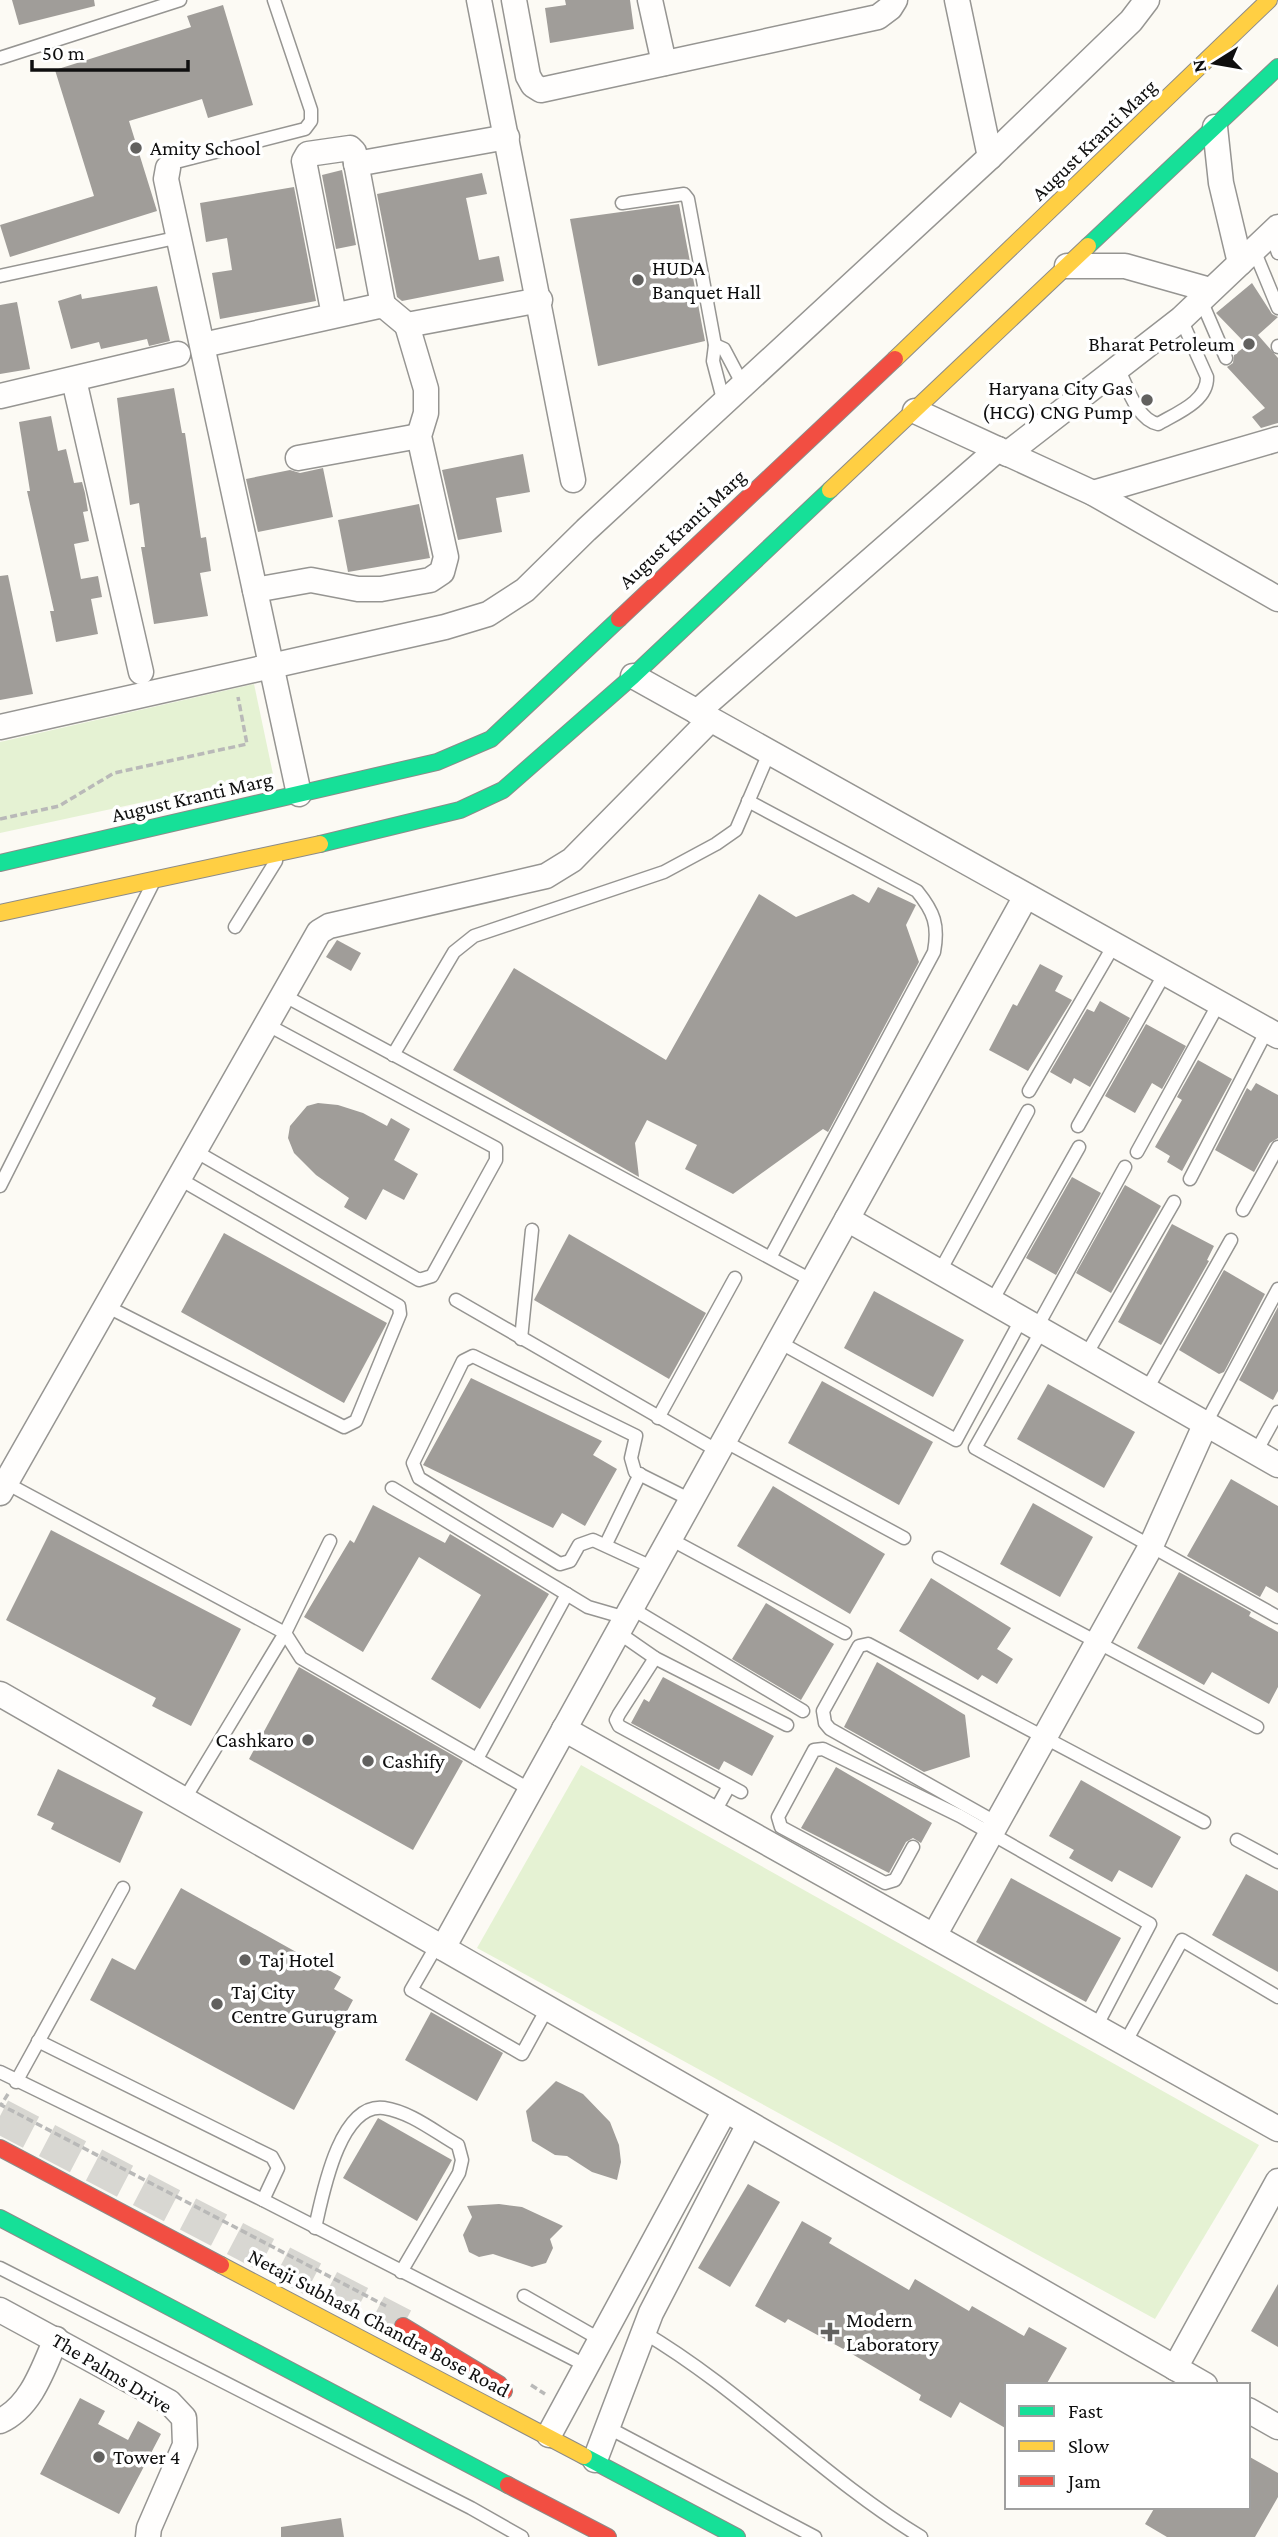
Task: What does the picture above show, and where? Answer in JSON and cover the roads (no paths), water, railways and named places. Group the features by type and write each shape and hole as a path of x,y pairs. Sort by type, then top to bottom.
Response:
{"main road":[{"name":"August Kranti Marg","path":"0,863 437,762 491,739 985,274 1269,0"},
{"path":"0,913 460,810 503,790 633,676 1278,66"},
{"name":"Netaji Subhash Chandra Bose Road","path":"0,2148 737,2537"},
{"path":"0,2218 608,2537"},
{"path":"399,2319 499,2384 540,2431"}],"street":[{"path":"479,0 540,300 573,480"},
{"path":"514,0 528,76 533,86 541,90 878,17 890,8 895,0"},
{"path":"650,0 664,63"},
{"path":"957,0 990,158"},
{"path":"0,727 445,627 488,614 526,590 990,158 1127,10 1147,0"},
{"path":"3,1488 311,942 329,926 517,884 546,876 572,860 703,716 1002,452 1181,319 1264,245 1221,183 1215,127"},
{"path":"356,164 507,137"},
{"path":"255,590 311,580 358,589 381,589 430,580 442,572 446,558 419,436 426,413 426,389 407,325 383,305 356,164 350,148 308,154 304,161 334,315"},
{"path":"168,168 166,179 299,794"},
{"path":"1067,266 1125,266 1206,295"},
{"path":"407,325 540,300"},
{"path":"203,345 383,305"},
{"path":"0,396 178,354"},
{"path":"75,380 141,672"},
{"path":"915,411 1093,493 1278,599"},
{"path":"298,458 419,436"},
{"path":"1093,493 1278,439"},
{"path":"633,676 1272,1033"},
{"path":"440,1946 625,1620 1026,896"},
{"path":"847,1219 1278,1465"},
{"path":"934,1936 1150,1548 1206,1423"},
{"path":"0,1694 1201,2383"},
{"path":"564,1729 1278,2129"},
{"path":"540,2431 566,2404 725,2110"},
{"path":"595,2460 643,2332 749,2124"},
{"path":"1174,2368 1278,2181"},
{"name":"The Palms Drive","path":"0,2310 169,2402 184,2418 185,2445 149,2528 148,2537"},
{"path":"0,2421 12,2416 36,2385 56,2339"},
{"path":"1250,2411 1278,2427"}],"lane":[{"path":"0,58 180,0"},
{"path":"168,168 176,162 305,129 311,121 311,110 274,0"},
{"path":"622,203 674,193 684,194 688,199 715,345 713,361 724,403"},
{"path":"0,276 180,237"},
{"path":"1264,245 1278,308"},
{"path":"1206,295 1226,358"},
{"path":"1118,368 1140,412 1151,423 1158,424 1197,401 1208,387 1207,377 1181,319"},
{"path":"715,345 724,349 744,385"},
{"path":"393,1055 454,952 474,936 664,872 716,844 736,830 769,753"},
{"path":"747,801 917,891 932,909 938,929 934,952 771,1256"},
{"path":"235,927 281,852"},
{"path":"0,1186 155,879"},
{"path":"1029,1091 1114,944"},
{"path":"1078,1126 1165,973"},
{"path":"283,995 813,1281"},
{"path":"1137,1152 1219,1003"},
{"path":"195,1151 419,1280 432,1276 496,1160 496,1148 266,1024"},
{"path":"1190,1179 1272,1033"},
{"path":"940,1271 1028,1111"},
{"path":"992,1301 1079,1147"},
{"path":"1243,1210 1278,1147"},
{"path":"779,1342 956,1440 1034,1325 1125,1167"},
{"path":"106,1306 344,1427 356,1421 400,1314 399,1306 178,1178"},
{"path":"1086,1354 1174,1202"},
{"path":"521,1339 532,1230"},
{"path":"1147,1390 1230,1240"},
{"path":"658,1418 735,1278"},
{"path":"1206,1423 1278,1289"},
{"path":"456,1300 658,1418 721,1446 904,1538"},
{"path":"1034,1325 975,1448 1278,1617"},
{"path":"654,1568 606,1544 587,1540 579,1545 569,1561 560,1564 419,1478 413,1463 463,1360 472,1356 636,1436 632,1468 691,1500"},
{"path":"1256,1452 1278,1412"},
{"path":"606,1544 640,1474"},
{"path":"3,1488 285,1633 301,1658 529,1789"},
{"path":"392,1488 588,1607 625,1620 803,1711"},
{"path":"670,1539 845,1633"},
{"path":"184,1800 285,1633 330,1541"},
{"path":"939,1558 1257,1727"},
{"path":"477,1759 567,1594"},
{"path":"625,1620 655,1658 787,1725"},
{"path":"1096,2027 1150,1924 830,1729 825,1723 823,1711 859,1646 868,1644 1204,1822"},
{"path":"655,1658 616,1720 619,1726 735,1789 713,1813"},
{"path":"912,1847 895,1880 885,1883 780,1827 778,1817 817,1749 935,1804 994,1828"},
{"path":"928,1817 935,1804"},
{"path":"1237,1840 1278,1863"},
{"path":"16,2082 123,1888"},
{"path":"1125,2043 1182,1940 1278,1997"},
{"path":"440,1946 411,1990 522,2054 548,2007"},
{"path":"38,2040 272,2157 278,2168 263,2200"},
{"path":"0,2072 263,2200 587,2366"},
{"path":"315,2228 329,2165 344,2136 364,2113 373,2110 382,2108 410,2117 458,2145 462,2160 459,2173 401,2272"},
{"path":"0,2268 471,2508 522,2537"},
{"path":"524,2296 601,2340"},
{"path":"643,2332 699,2366 836,2480 922,2537"},
{"path":"607,2427 815,2537"}],"tunnel":[{"path":"0,2116 403,2326"}],"place":[{"name":"Amity School","path":"136,148"},
{"name":"HUDA Banquet Hall","path":"638,280"},
{"name":"Bharat Petroleum","path":"1249,344"},
{"name":"Haryana City Gas (HCG) CNG Pump","path":"1147,400"},
{"name":"Cashkaro","path":"308,1740"},
{"name":"Cashify","path":"368,1761"},
{"name":"Taj Hotel","path":"245,1960"},
{"name":"Taj City Centre Gurugram","path":"217,2004"},
{"name":"Modern Laboratory","path":"830,2332"},
{"name":"Tower 4","path":"99,2457"}]}
